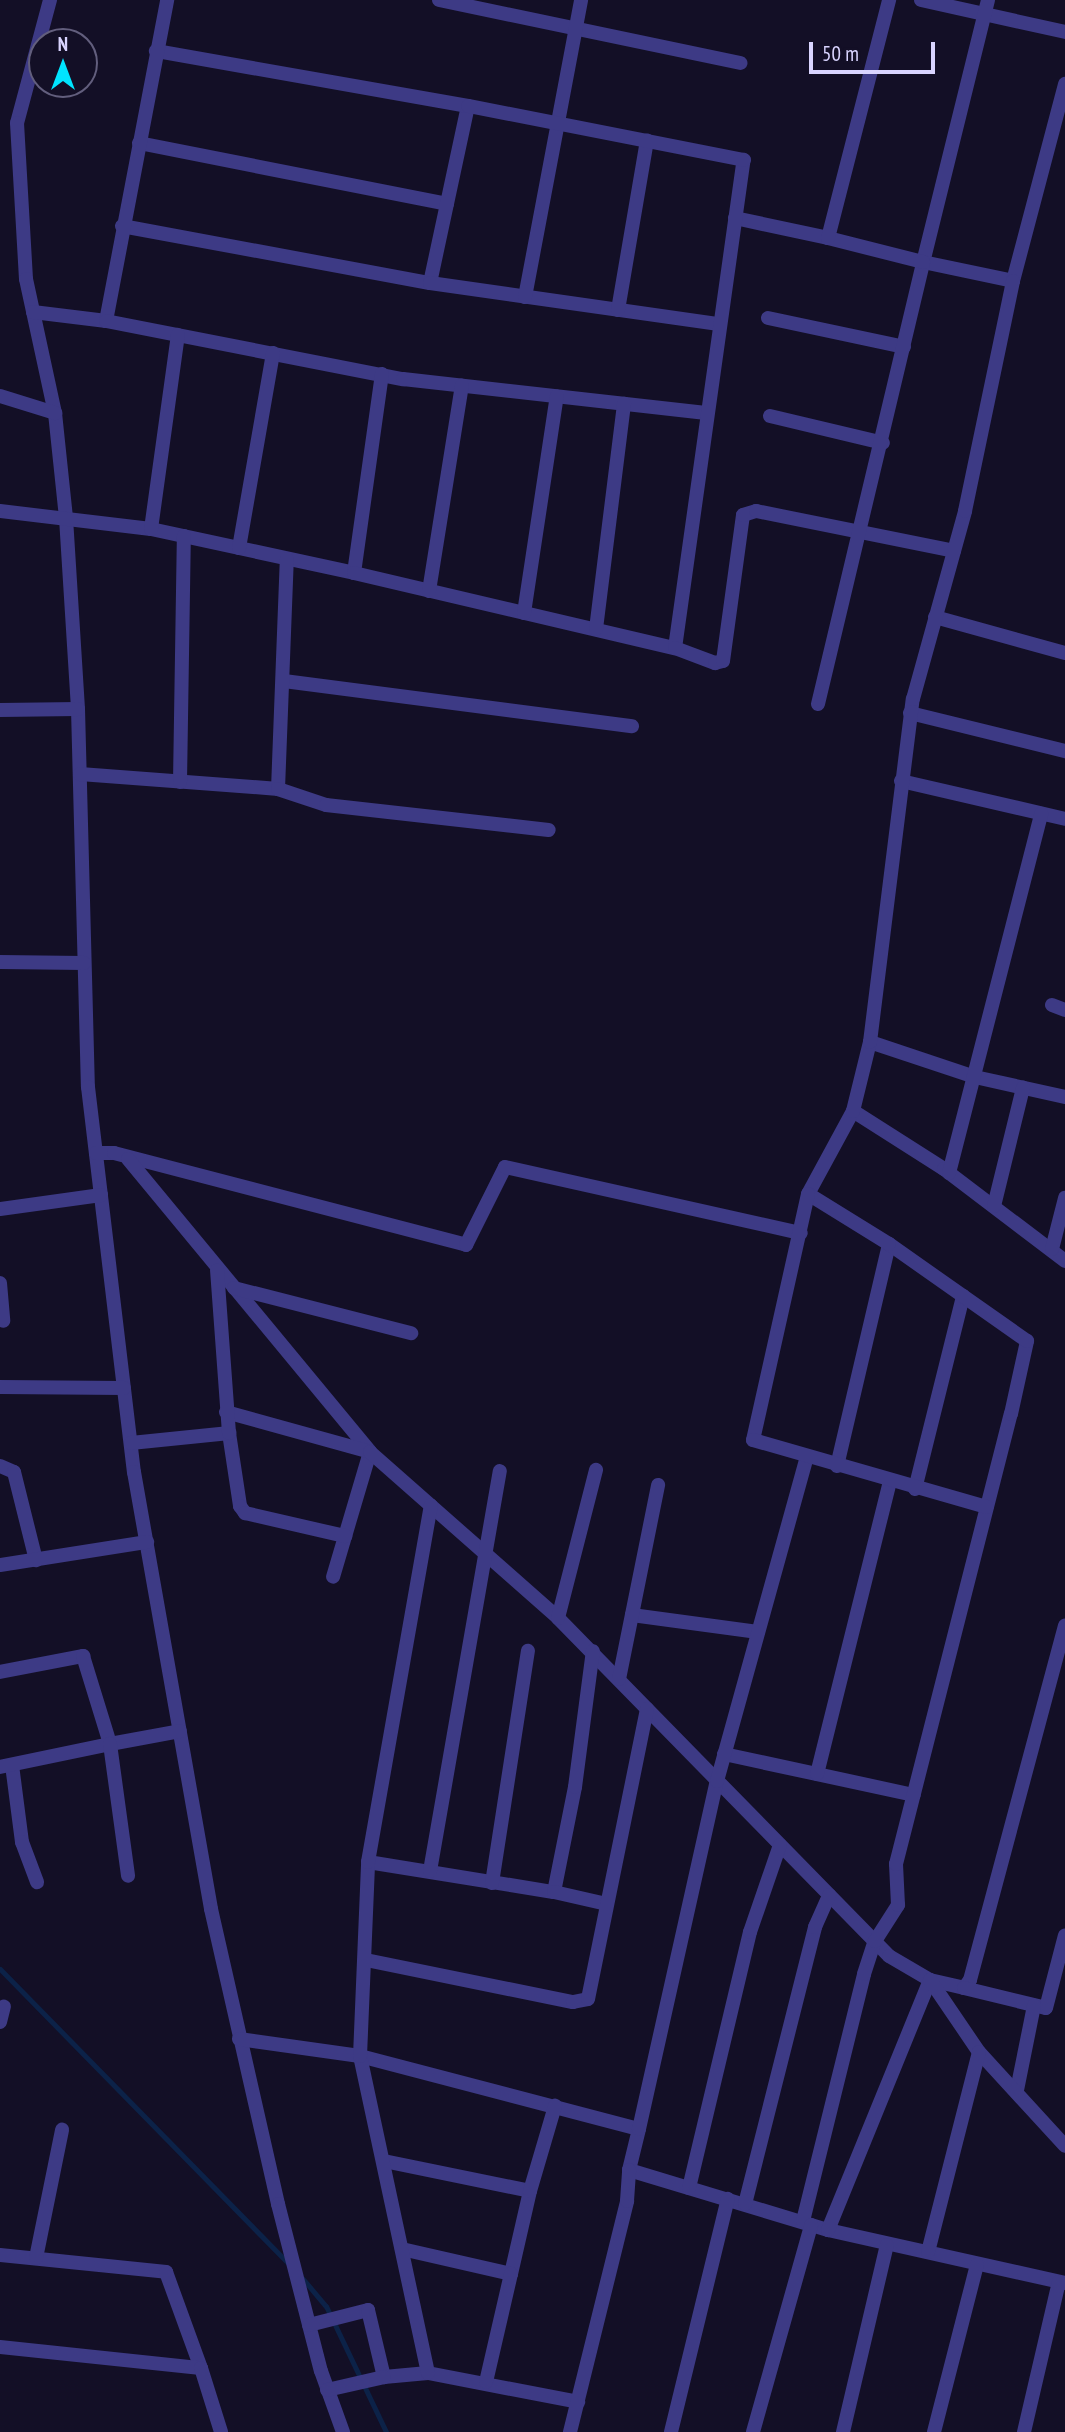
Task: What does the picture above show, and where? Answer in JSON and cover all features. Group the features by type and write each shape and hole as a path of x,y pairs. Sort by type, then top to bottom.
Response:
{"street":[{"path":"50,0 17,123 26,279 55,413 66,518 78,709 88,1087 124,1388 147,1542 180,1731 239,2039 299,2288 315,2323 327,2390 343,2432"},
{"path":"106,321 167,0"},
{"path":"439,0 576,26 740,63"},
{"path":"525,297 581,0"},
{"path":"828,239 889,0"},
{"path":"921,0 986,7 1065,32"},
{"path":"818,704 986,7"},
{"path":"156,51 468,106 744,160 717,324 696,514 675,648"},
{"path":"987,1507 890,1482 753,1440 808,1195 853,1111 870,1042 911,713 954,551 1013,281 1065,84"},
{"path":"430,283 468,106"},
{"path":"618,310 647,140"},
{"path":"139,143 447,204"},
{"path":"735,218 1013,281"},
{"path":"122,226 430,283 717,324"},
{"path":"33,312 106,321 382,374 462,386 706,413"},
{"path":"768,318 904,347"},
{"path":"151,529 178,335"},
{"path":"239,548 273,353"},
{"path":"354,573 382,374"},
{"path":"429,591 462,386"},
{"path":"0,396 55,413"},
{"path":"524,613 557,396"},
{"path":"596,629 624,404"},
{"path":"770,416 883,443"},
{"path":"0,511 151,529 184,536 596,629 675,648 715,663 723,661 743,515 756,511 954,551"},
{"path":"180,782 184,536"},
{"path":"278,789 287,559"},
{"path":"935,617 1065,653"},
{"path":"284,681 632,726"},
{"path":"0,710 78,709"},
{"path":"911,713 1065,751"},
{"path":"80,774 278,789 326,805 548,830"},
{"path":"901,782 1065,820"},
{"path":"949,1173 1041,814"},
{"path":"0,962 84,963"},
{"path":"870,1042 975,1077 1065,1097"},
{"path":"994,1206 1023,1088"},
{"path":"853,1111 949,1173 1065,1261"},
{"path":"96,1153 114,1153 128,1159 467,1245 505,1167 801,1233"},
{"path":"128,1159 370,1452 593,1651 889,1956 930,1980 1046,2008 1065,1935"},
{"path":"0,1209 101,1195"},
{"path":"753,2432 875,1941 898,1905 896,1864 1027,1341 889,1244 808,1195"},
{"path":"1052,1249 1065,1198"},
{"path":"837,1466 889,1244"},
{"path":"217,1270 226,1412 240,1506 245,1513 345,1536"},
{"path":"0,1283 3,1321"},
{"path":"234,1288 411,1334"},
{"path":"915,1489 963,1296"},
{"path":"0,1387 124,1388"},
{"path":"226,1412 370,1452"},
{"path":"131,1443 229,1433"},
{"path":"333,1577 370,1452"},
{"path":"570,2432 627,2201 629,2170 717,1781 807,1457"},
{"path":"0,1466 14,1472 36,1560"},
{"path":"558,1618 596,1470"},
{"path":"430,1871 500,1471"},
{"path":"817,1774 890,1482"},
{"path":"619,1679 658,1485"},
{"path":"428,2373 360,2056 368,1862 431,1506"},
{"path":"0,1566 147,1542"},
{"path":"632,1615 758,1632"},
{"path":"964,1988 970,1980 1065,1625"},
{"path":"492,1883 528,1651"},
{"path":"554,1892 575,1787 593,1651"},
{"path":"0,1672 83,1656 110,1744 128,1876"},
{"path":"366,1960 573,2002 588,1999 647,1709"},
{"path":"37,1882 22,1842 6,1766 180,1731"},
{"path":"724,1754 914,1795"},
{"path":"689,2188 750,1932 780,1845"},
{"path":"368,1862 554,1892 607,1904"},
{"path":"744,2204 815,1927 829,1895"},
{"path":"930,1980 979,2052 1017,2090 1065,2146"},
{"path":"828,2230 930,1980"},
{"path":"0,2022 4,2006"},
{"path":"1017,2090 1034,2007"},
{"path":"239,2039 360,2056 639,2129"},
{"path":"929,2252 979,2052"},
{"path":"486,2382 530,2191 555,2106"},
{"path":"36,2258 62,2130"},
{"path":"384,2161 530,2191"},
{"path":"629,2170 828,2230 1062,2282 1024,2432"},
{"path":"671,2432 728,2199"},
{"path":"843,2432 887,2245"},
{"path":"402,2249 511,2274"},
{"path":"0,2255 166,2272 221,2432"},
{"path":"934,2432 977,2264"},
{"path":"315,2323 369,2310 379,2378"},
{"path":"0,2347 201,2368"},
{"path":"327,2390 379,2378 428,2373 486,2382 578,2402"}],"waterway":[{"path":"0,1969 289,2264"},
{"path":"303,2279 326,2306 386,2432"}]}
